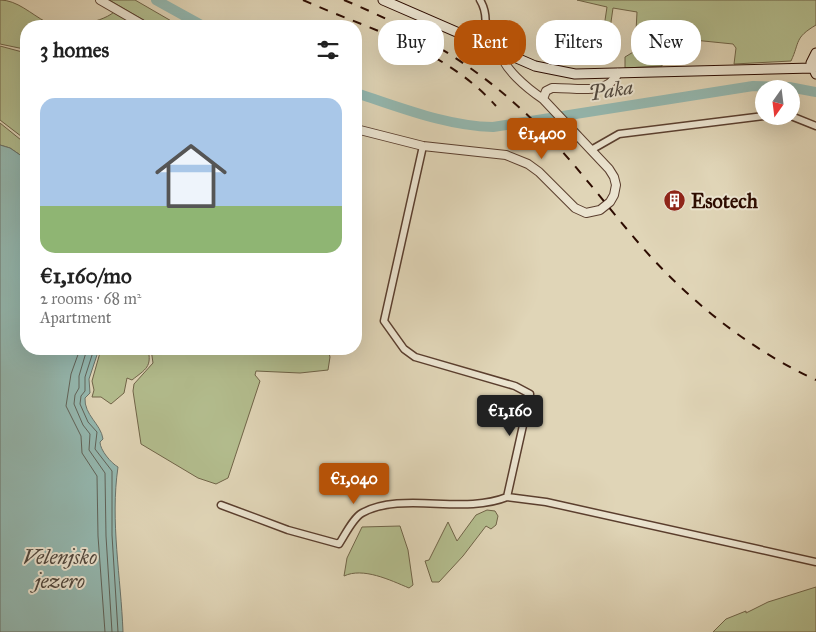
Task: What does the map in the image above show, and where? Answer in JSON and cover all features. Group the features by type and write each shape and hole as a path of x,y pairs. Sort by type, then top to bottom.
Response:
{"main road":[{"path":"383,0 454,30"},
{"path":"526,62 535,66 575,74 814,71 811,63 816,53"}],"street":[{"path":"100,0 135,20"},
{"path":"480,0 484,9 485,20"},
{"path":"362,131 423,146 488,151 518,159 539,172 575,208 592,213 610,202 616,185 609,169 545,102 506,65"},
{"path":"545,102 546,91 552,88 602,88 615,80 618,73"},
{"path":"590,150 619,134 755,117"},
{"path":"800,120 816,126"},
{"path":"423,146 384,321 404,349 415,357 514,386 530,394 507,497"},
{"path":"221,505 288,530 339,544 361,513 384,506 400,504 460,505 492,502 507,497 546,502 816,562"}],"green space":[{"path":"0,0 12,2 43,20 20,20 20,48 0,44"},
{"path":"109,0 135,0 170,20 144,20"},
{"path":"577,0 816,0 816,25 801,37 791,61 734,64 736,48 733,44 701,41 701,20 637,20 637,12 613,8 611,20 605,20 607,7"},
{"path":"114,12 128,20 100,20"},
{"path":"0,46 20,51 20,135 0,120"},
{"path":"631,53 631,65 662,66 625,68 625,57"},
{"path":"0,123 20,139 20,155 10,148 0,145"},
{"path":"99,355 149,355 147,367 132,380 127,378 124,393 111,404 101,397 92,397 94,390 92,381"},
{"path":"152,355 330,355 330,357 328,370 300,373 256,371 255,375 260,381 228,478 216,484 198,478 141,444 133,391 134,384 153,363"},
{"path":"487,510 495,511 498,516 496,525 491,529 486,526 463,556 439,582 432,582 425,561 429,560 448,522 457,541 476,515"},
{"path":"400,526 408,550 413,585 409,588 385,578 368,574 360,573 344,576 347,558 362,527"},
{"path":"816,587 816,632 713,632 726,619 746,611 746,613 768,602"}],"water":[{"name":"Velenjsko jezero","path":"0,145 10,148 20,155 20,355 97,355 89,379 90,393 85,398 85,404 102,434 103,439 100,442 102,449 118,467 115,508 123,632 0,632"}],"waterway":[{"name":"Paka","path":"156,0 192,20"},
{"name":"Paka","path":"362,95 406,110 441,119 475,126 493,127 753,86 789,87 816,92"}],"railway":[{"path":"303,0 351,20"},
{"path":"344,0 415,34 459,61 501,92 539,126 572,162 634,238 687,293 727,326 770,356 816,380"},
{"path":"362,24 406,43 454,69 476,86 496,106"}],"place":[{"name":"Esotech","path":"675,201"}]}
